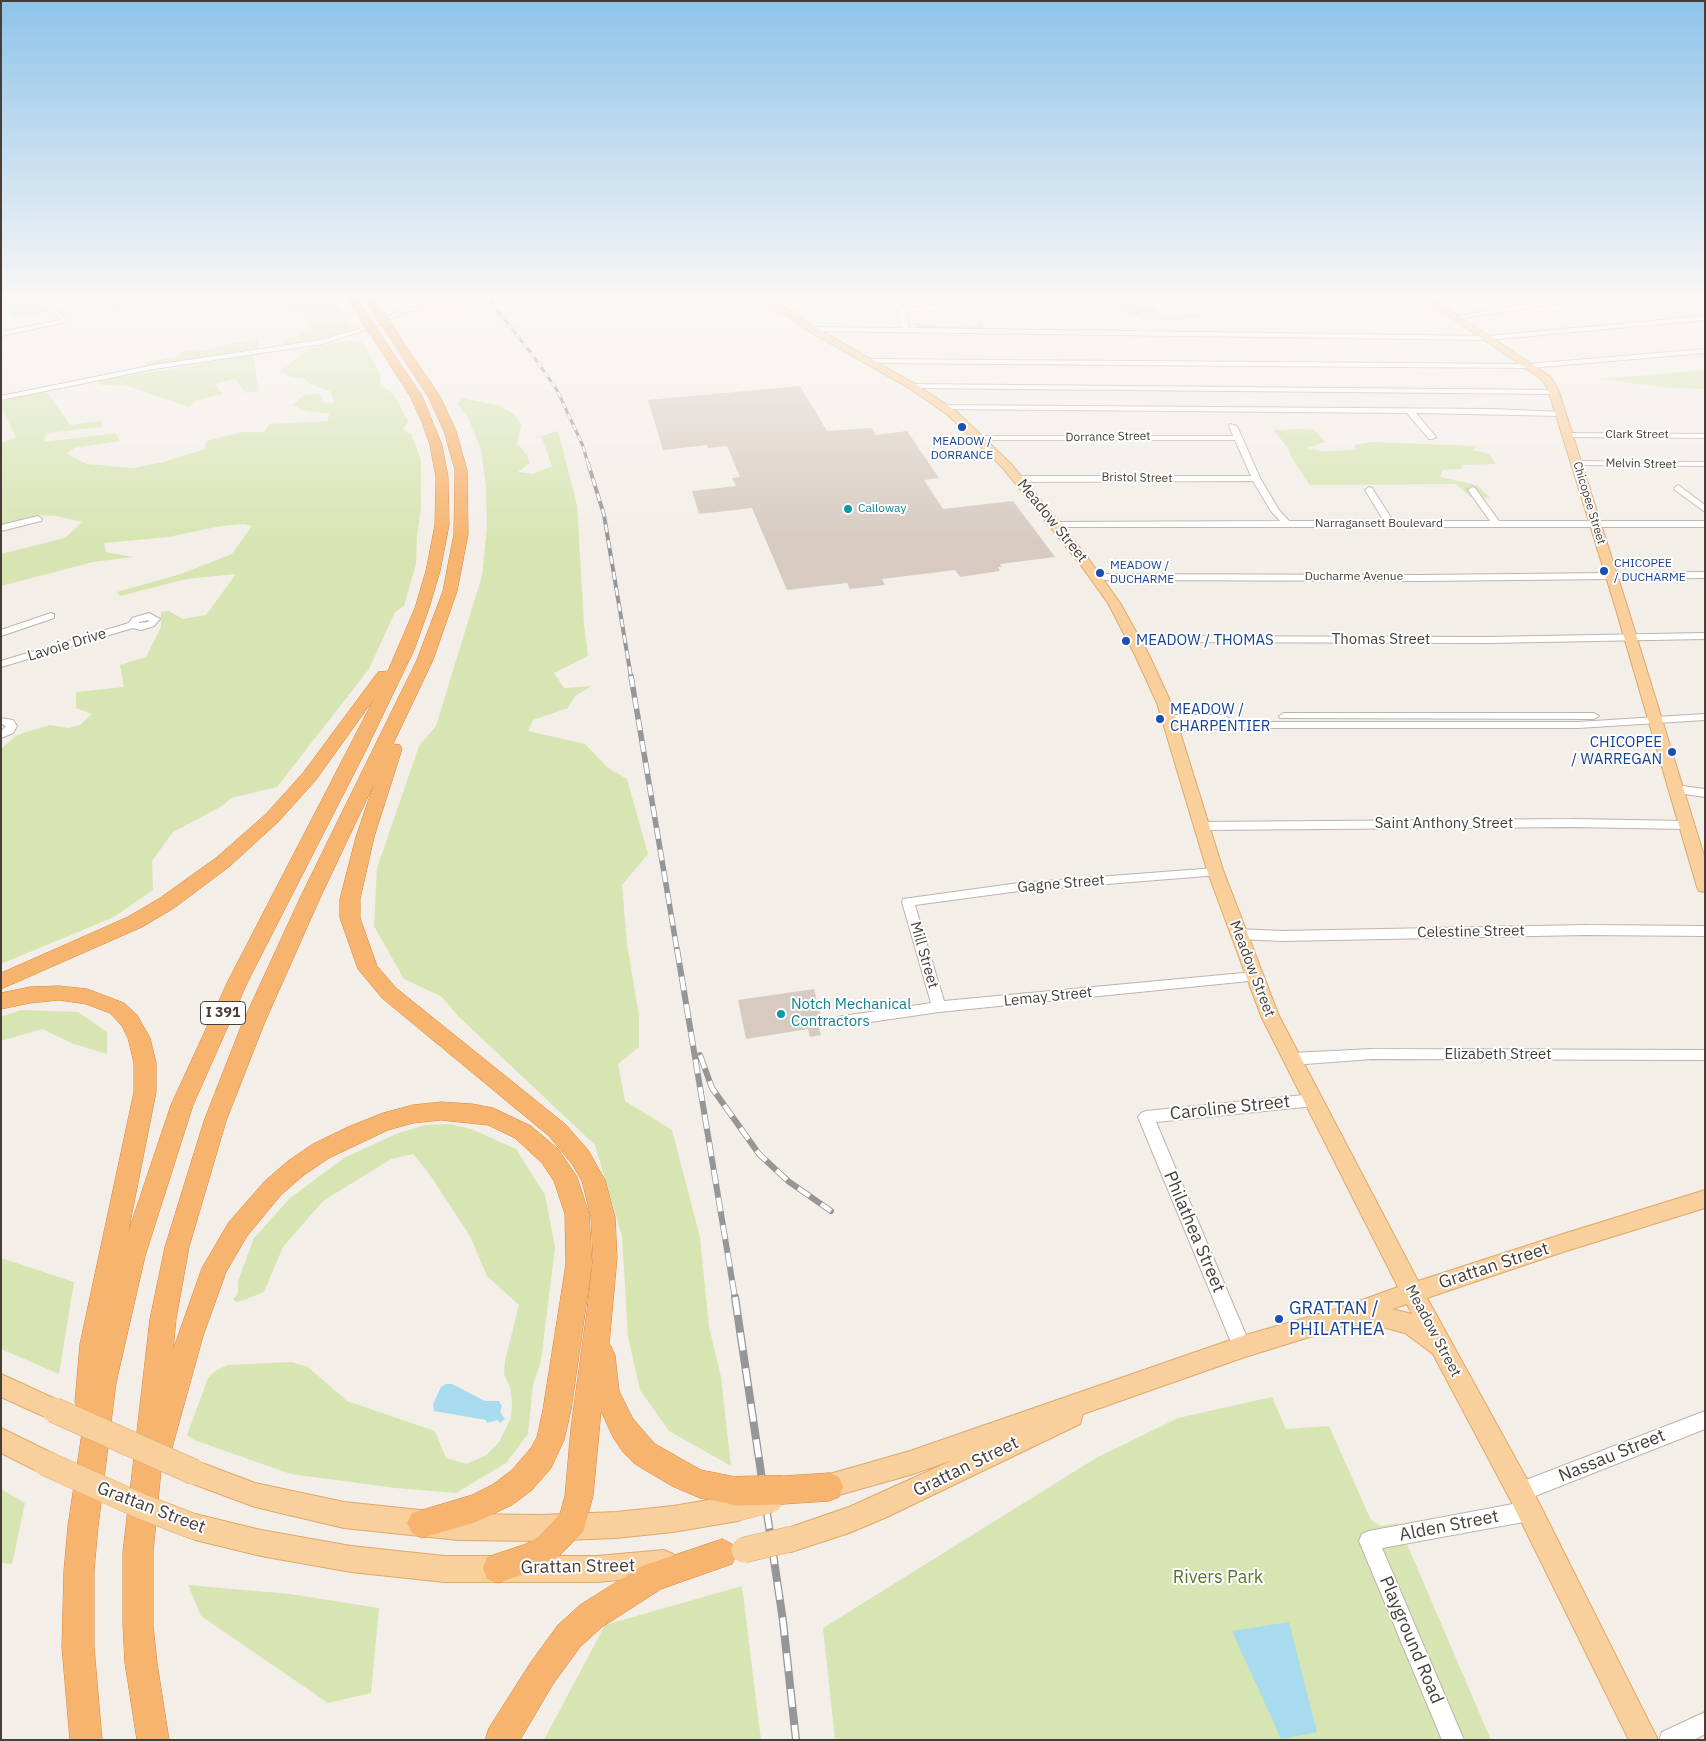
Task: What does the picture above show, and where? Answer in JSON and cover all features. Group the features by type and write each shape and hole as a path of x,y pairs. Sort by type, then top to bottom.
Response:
{"highway":[{"name":"I 391","path":"86,1740 78,1646 79,1571 83,1526 103,1383 133,1256 182,1105 238,981 357,752 412,635 433,571 442,525 442,477 436,446 421,405 406,377"},
{"name":"I 391","path":"153,1740 141,1663 138,1625 138,1552 163,1319 176,1247 215,1121 253,1024 310,898 414,684 439,625 450,591 461,534 462,487 458,456 443,414 421,377"},
{"path":"1,982 135,922 167,903 223,862 272,818 309,777 412,635"},
{"path":"414,684 354,879 350,899 350,918 355,936 368,969 389,993 557,1130 580,1157 593,1180 603,1217 605,1258 600,1311 585,1428 579,1496 573,1522 548,1547 533,1557 498,1568"},
{"path":"1,1001 30,995 59,993 86,997 108,1004 117,1008 130,1021 139,1038 145,1063 145,1092 93,1344 83,1526"},
{"path":"138,1552 156,1456 190,1336 215,1268 238,1229 261,1201 284,1178 308,1159 337,1142 370,1127 413,1114 441,1111 472,1113 502,1121 523,1132 550,1156 564,1177 574,1202 579,1227 580,1245 576,1289 554,1425 550,1440 541,1458 522,1480 502,1495 476,1508 422,1523"},
{"path":"600,1311 602,1368 606,1392 624,1428 633,1442 645,1454 682,1476 737,1499 784,1494 829,1486"},
{"path":"501,1740 504,1732 542,1673 569,1636 591,1616 653,1577 733,1552"}],"main road":[{"name":"Meadow Street","path":"897,377 942,407 979,438 1018,478 1096,577 1114,603 1134,639 1171,724 1215,872 1270,1016 1412,1292 1524,1502 1644,1740"},
{"name":"Chicopee Street","path":"1545,377 1554,392 1562,414 1705,888"},
{"name":"Grattan Street","path":"829,1486 910,1463 1242,1347 1343,1317 1412,1292 1705,1199"},
{"path":"1343,1317 1382,1317 1411,1324 1443,1349"},
{"name":"Grattan Street","path":"1,1440 45,1463 143,1508 195,1527 261,1543 351,1559 444,1569 597,1569 660,1564 733,1552 791,1539 849,1520 878,1508 1142,1382"},
{"path":"1,1385 194,1472 255,1495 344,1515 467,1527 570,1527 616,1525 673,1519 737,1499"}],"street":[{"path":"1,398 101,377"},
{"path":"912,386 1554,392"},
{"path":"942,407 1562,414"},
{"path":"1410,411 1432,436"},
{"path":"1233,426 1256,478 1275,511 1287,524"},
{"name":"Clark Street","path":"1568,436 1705,436"},
{"name":"Dorrance Street","path":"979,438 1237,438"},
{"name":"Melvin Street","path":"1577,463 1705,464"},
{"name":"Bristol Street","path":"1018,478 1256,478"},
{"path":"1678,488 1705,510"},
{"path":"1369,490 1390,524"},
{"path":"1472,490 1496,524"},
{"path":"1,528 38,519"},
{"name":"Narragansett Boulevard","path":"1053,524 1705,524"},
{"name":"Ducharme Avenue","path":"1096,577 1432,578 1705,575"},
{"path":"1,633 51,616"},
{"name":"Lavoie Drive","path":"1,664 133,625"},
{"name":"Thomas Street","path":"1134,639 1487,640 1705,636"},
{"path":"1171,724 1227,726 1308,720 1525,720 1578,724 1705,717"},
{"path":"1,721 9,722 12,726 9,731 1,735"},
{"path":"1675,789 1705,793"},
{"name":"Saint Anthony Street","path":"1202,826 1574,823 1686,825"},
{"name":"Gagne Street","path":"908,902 1019,887 1215,872"},
{"name":"Mill Street","path":"908,902 939,1008"},
{"name":"Celestine Street","path":"1238,934 1282,936 1586,930 1705,931"},
{"name":"Lemay Street","path":"843,1021 939,1008 1254,977"},
{"name":"Elizabeth Street","path":"1292,1059 1372,1054 1705,1055"},
{"name":"Caroline Street","path":"1146,1117 1314,1100"},
{"name":"Philathea Street","path":"1146,1117 1242,1347"},
{"name":"Nassau Street","path":"1524,1502 1645,1442 1705,1420"},
{"name":"Alden Street","path":"1369,1541 1524,1502"},
{"name":"Playground Road","path":"1369,1541 1453,1740"},
{"path":"1670,1740 1705,1723"}],"green space":[{"path":"120,377 257,377 259,391 246,393 235,379 215,384 223,394 197,400 189,407 128,386 102,385 98,381"},
{"path":"295,377 381,377 380,383 393,394 408,421 403,430 411,434 421,460 421,508 417,535 416,564 404,606 395,612 369,669 277,787 231,798 222,806 173,832 152,861 153,890 114,917 1,964 1,749 17,735 50,725 68,728 80,725 92,714 76,708 76,692 124,687 120,665 146,657 161,627 161,612 169,611 183,619 206,615 236,574 186,579 120,596 117,592 181,574 232,554 252,526 244,524 221,526 168,537 104,543 106,552 133,557 93,562 1,586 1,554 65,538 82,522 56,516 38,515 1,525 1,443 16,437 1,407 1,401 47,392 70,425 101,421 102,427 47,433 44,442 116,433 120,441 74,448 67,454 87,464 133,468 163,462 205,449 206,441 242,432 264,432 270,424 327,421 330,414 307,411 292,405 304,395 319,393 325,404 334,402 330,391 310,384 305,379"},
{"path":"1705,377 1705,389 1669,388 1601,379"},
{"path":"462,398 501,406 516,416 521,425 517,443 527,455 530,463 518,472 533,474 552,466 541,436 558,431 577,505 584,624 588,656 554,673 564,688 592,686 575,696 568,708 533,720 528,731 585,744 608,768 627,779 648,854 622,885 627,944 639,1016 639,1047 618,1064 625,1101 672,1130 700,1237 709,1327 721,1377 731,1466 669,1431 640,1390 628,1337 622,1236 595,1145 458,1016 442,997 404,979 374,926 377,868 419,746 436,726 482,576 487,528 486,487 481,449 468,418 457,403"},
{"path":"1273,430 1314,430 1325,442 1307,448 1322,451 1356,450 1355,445 1372,442 1477,446 1473,450 1489,454 1496,464 1463,465 1461,469 1443,470 1440,477 1477,485 1490,498 1471,497 1456,484 1310,485 1293,460 1288,448"},
{"path":"21,1010 78,1012 107,1032 107,1054 74,1044 42,1029 1,1041 1,1017"},
{"path":"449,1124 471,1129 516,1149 545,1195 555,1247 541,1361 533,1385 528,1434 506,1463 456,1493 395,1488 291,1474 194,1440 187,1435 208,1378 215,1371 228,1365 292,1362 308,1367 347,1401 435,1431 446,1458 466,1464 485,1456 499,1442 511,1418 512,1402 510,1387 504,1375 505,1361 519,1305 487,1276 470,1236 430,1175 413,1154 391,1159 323,1201 283,1247 264,1292 236,1302 233,1299 238,1294 238,1281 254,1238 290,1198 344,1158 396,1134 425,1125"},
{"path":"1,1258 74,1282 59,1374 1,1349"},
{"name":"Rivers Park","path":"1272,1397 1286,1429 1329,1426 1371,1520 1381,1526 1398,1523 1491,1740 835,1740 823,1628 1096,1458 1178,1418"},
{"path":"1,1489 25,1503 12,1564 1,1563"},
{"path":"188,1585 290,1594 379,1608 371,1693 328,1703 201,1616"},
{"path":"742,1586 761,1740 544,1740 605,1625"}],"water":[{"path":"446,1384 452,1384 485,1401 499,1401 502,1406 500,1412 505,1419 500,1423 497,1420 487,1423 486,1420 434,1411 433,1404 441,1387"},
{"path":"1289,1622 1317,1732 1281,1739 1232,1631"}],"building":[{"name":"Calloway","path":"800,386 827,431 872,428 876,435 907,431 939,478 924,480 943,509 1013,501 1055,557 1000,564 1002,567 998,567 1000,571 960,577 955,570 882,579 885,585 850,589 847,583 787,590 752,508 699,514 692,491 736,486 732,478 740,477 727,446 708,448 707,445 663,450 648,400"},
{"name":"Notch Mechanical Contractors","path":"814,989 824,1027 819,1028 821,1035 810,1037 808,1029 746,1039 738,1000"}],"railway":[{"path":"548,377 557,390 583,446 588,464"},
{"path":"588,463 604,515 631,677"},
{"path":"631,676 677,950"},
{"path":"677,949 735,1298"},
{"path":"700,1055 712,1088 759,1154 788,1181 831,1211"},
{"path":"735,1297 783,1621 796,1740"}],"place":[{"name":"MEADOW / DORRANCE","path":"962,427"},
{"name":"Calloway","path":"848,509"},
{"name":"CHICOPEE / DUCHARME","path":"1604,571"},
{"name":"MEADOW / DUCHARME","path":"1100,573"},
{"name":"MEADOW / THOMAS","path":"1126,641"},
{"name":"MEADOW / CHARPENTIER","path":"1160,719"},
{"name":"CHICOPEE / WARREGAN","path":"1672,752"},
{"name":"Notch Mechanical Contractors","path":"781,1014"},
{"name":"GRATTAN / PHILATHEA","path":"1279,1319"}]}
